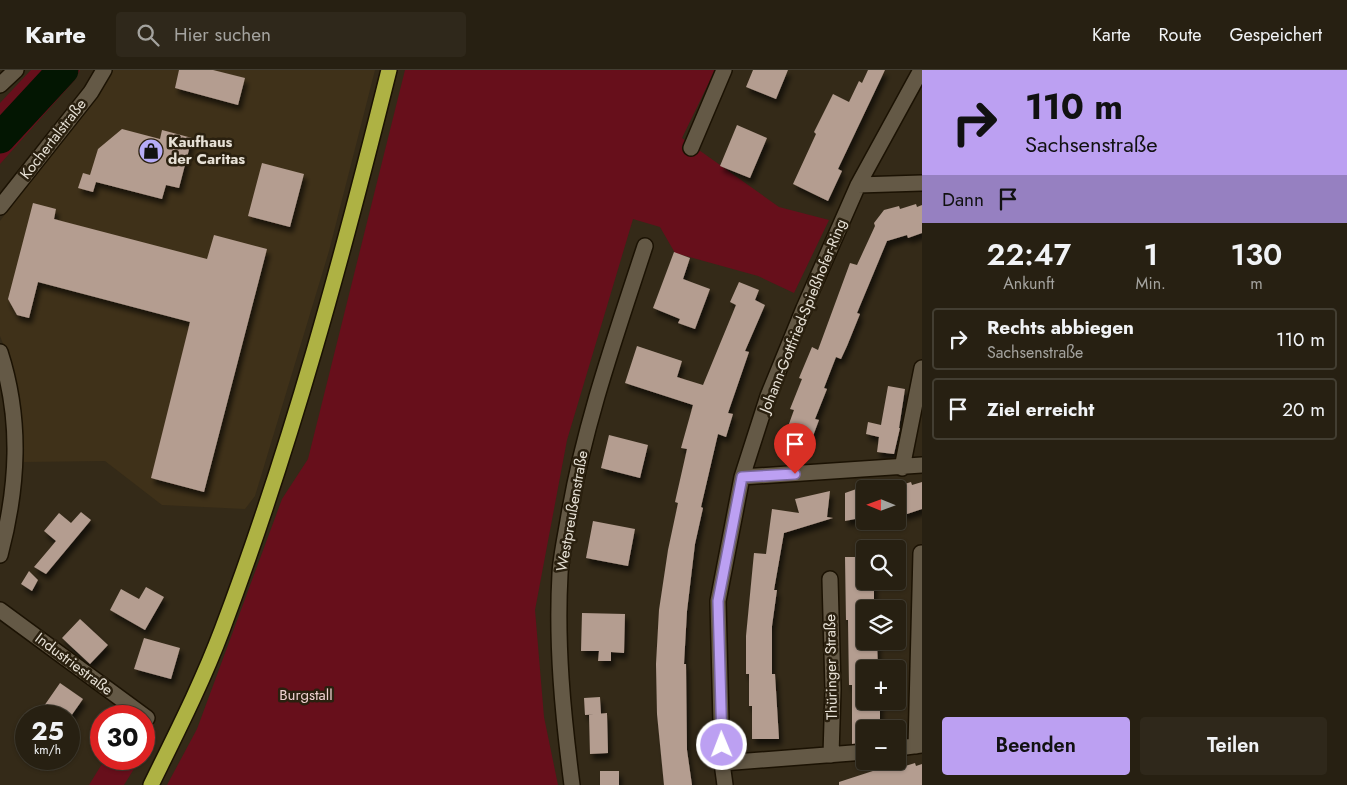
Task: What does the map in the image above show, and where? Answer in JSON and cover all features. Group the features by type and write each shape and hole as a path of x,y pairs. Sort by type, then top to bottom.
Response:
{"highway":[{"path":"151,785 221,632 264,512 309,373 354,211 389,70"}],"street":[{"path":"0,86 16,70"},
{"name":"Kochertalstraße","path":"0,207 91,92 104,70"},
{"path":"692,148 724,70"},
{"name":"Johann-Gottfried-Spießhofer-Ring","path":"725,785 722,764 718,601 742,477 768,396 858,184 921,70"},
{"path":"858,184 922,183"},
{"name":"Westpreußenstraße","path":"572,785 564,724 560,655 560,572 574,488 591,412 645,246"},
{"path":"0,352 15,416 16,465 10,517 0,555"},
{"path":"902,468 922,368"},
{"path":"742,477 902,468 922,465"},
{"path":"906,747 919,746 921,553"},
{"name":"Thüringer Straße","path":"830,579 833,689 831,755"},
{"name":"Industriestraße","path":"0,610 129,705"},
{"path":"722,764 856,753"}],"shaded area":[{"path":"111,70 375,70 329,251 255,496 245,509 162,505 105,461 24,462 21,418 7,354 0,336 0,221 92,100"}],"green space":[{"path":"31,70 80,70 74,81 0,164 0,103"},
{"name":"Burgstall","path":"405,70 715,70 682,138 779,207 829,220 794,293 758,276 675,253 660,227 633,219 567,440 535,610 544,717 558,785 167,785 197,729 282,499 308,459"},
{"path":"98,770 133,770 124,785 89,785"}],"building":[{"path":"179,70 213,70 245,78 238,105 175,88"},
{"path":"753,70 788,70 776,99 746,87"},
{"path":"868,70 885,70 838,169 842,171 828,201 793,184 816,134 814,132 833,94 849,102 859,81 862,83"},
{"path":"737,125 767,138 750,178 720,166"},
{"path":"122,129 160,139 162,130 192,138 179,188 166,185 162,199 96,182 93,192 78,188 83,173 90,175 98,149"},
{"path":"262,163 304,174 290,227 248,216"},
{"path":"33,203 56,209 54,219 207,259 214,235 267,249 204,492 151,478 190,322 38,282 29,318 17,315 8,299"},
{"path":"916,204 917,207 922,205 922,233 908,238 907,235 887,241 857,313 860,314 847,346 841,359 836,357 824,388 827,389 815,419 819,420 807,452 782,443 794,410 790,409 802,379 799,378 812,347 818,350 850,263 857,265 875,226 874,223 884,210 899,206 900,209"},
{"path":"674,252 690,258 683,279 710,289 695,329 678,323 680,319 653,308"},
{"path":"739,282 759,290 755,300 765,305 745,351 749,352 728,413 733,414 726,437 718,434 701,507 703,508 695,544 687,611 684,664 686,664 687,750 692,785 664,785 657,714 656,664 659,610 668,550 678,503 675,502 687,449 681,448 693,405 625,383 637,346 682,361 677,377 703,385 736,305 730,302"},
{"path":"888,386 905,389 900,428 894,454 877,452 879,437 866,434 868,422 881,425"},
{"path":"609,435 648,445 640,478 601,468"},
{"path":"911,482 912,485 922,482 922,509 906,514 906,484"},
{"path":"856,489 856,519 845,521 845,493"},
{"path":"830,491 827,517 833,518 784,533 774,590 777,590 772,626 772,674 775,674 779,739 752,739 752,706 749,706 749,674 746,674 746,636 754,553 766,554 772,509 799,513 795,499"},
{"path":"81,512 91,520 46,574 34,567 56,541 44,531 59,513 71,523"},
{"path":"593,521 635,529 628,566 586,558"},
{"path":"845,557 856,557 856,590 874,590 874,600 856,600 856,650 877,650 878,660 856,660 856,710 880,710 880,720 856,720 856,744 852,744 852,685 849,685 848,620 846,620"},
{"path":"29,571 38,580 32,591 21,584"},
{"path":"146,587 164,597 145,630 110,610 121,589 139,599"},
{"path":"582,613 625,614 624,653 611,652 611,661 598,661 599,651 581,651"},
{"path":"80,619 108,645 90,664 62,638"},
{"path":"144,638 180,648 171,679 134,669"},
{"path":"60,683 83,699 79,705 45,705"},
{"path":"600,697 601,714 585,715 584,698"},
{"path":"607,713 608,753 590,754 589,715"},
{"path":"915,763 916,766 922,764 922,785 839,785 839,782 876,770 906,770 906,766"},
{"path":"600,771 619,771 619,785 600,785"}],"waterway":[{"path":"0,138 63,70"}],"place":[{"name":"Kaufhaus der Caritas","path":"151,151"}],"route":[{"path":"722,745 718,601 742,477 795,474"}]}
